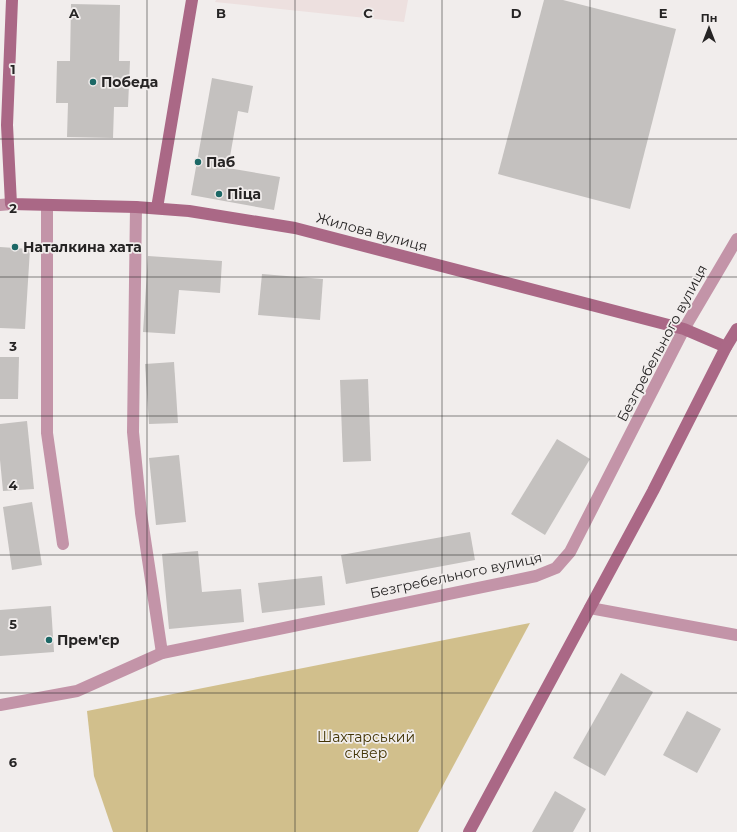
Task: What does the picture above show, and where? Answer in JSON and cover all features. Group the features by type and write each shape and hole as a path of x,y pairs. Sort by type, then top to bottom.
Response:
{"street":[{"path":"5,205 12,0"},
{"path":"157,208 192,0"},
{"name":"Жилова вулиця","path":"5,205 157,208 189,211 295,228 684,329 726,347"},
{"path":"47,206 47,433 63,544"},
{"path":"136,207 133,432 141,513 162,653"},
{"name":"Безгребельного вулиця","path":"0,705 76,690 162,653 536,576 556,568 570,552 684,329 737,239"},
{"path":"469,832 653,491 726,347 737,329"},
{"path":"590,608 737,636"}],"shaded area":[{"path":"216,0 408,0 404,22 215,2"}],"green space":[{"name":"Шахтарський сквер","path":"530,623 418,832 113,832 94,776 87,711"}],"building":[{"path":"544,0 563,0 676,29 630,209 498,174"},
{"name":"Победа","path":"71,4 120,5 119,61 130,61 128,107 114,107 113,138 67,137 68,103 56,103 57,61 70,61"},
{"path":"212,78 253,86 248,113 238,111 228,168 280,177 274,210 191,195"},
{"path":"0,247 30,249 25,329 0,328"},
{"path":"148,256 222,261 220,293 179,290 175,334 143,332"},
{"path":"262,274 323,279 320,320 258,315"},
{"path":"0,357 19,357 18,399 0,399"},
{"path":"174,362 178,423 149,424 145,364"},
{"path":"368,379 371,461 343,462 340,380"},
{"path":"27,421 34,489 3,491 0,460 0,424"},
{"path":"557,439 590,459 545,535 511,514"},
{"path":"179,455 186,522 156,525 149,458"},
{"path":"32,502 42,565 12,570 3,507"},
{"path":"470,532 475,560 346,584 341,555"},
{"path":"198,551 202,592 241,589 244,622 169,629 162,554"},
{"path":"322,576 325,605 262,613 258,583"},
{"path":"51,606 54,652 0,656 0,610"},
{"path":"621,673 653,692 605,776 573,758"},
{"path":"687,711 721,729 697,773 663,755"},
{"path":"555,791 586,809 573,832 532,832"}],"place":[{"name":"Победа","path":"93,82"},
{"name":"Паб","path":"198,162"},
{"name":"Піца","path":"219,194"},
{"name":"Наталкина хата","path":"15,247"},
{"name":"Прем'єр","path":"49,640"}]}
